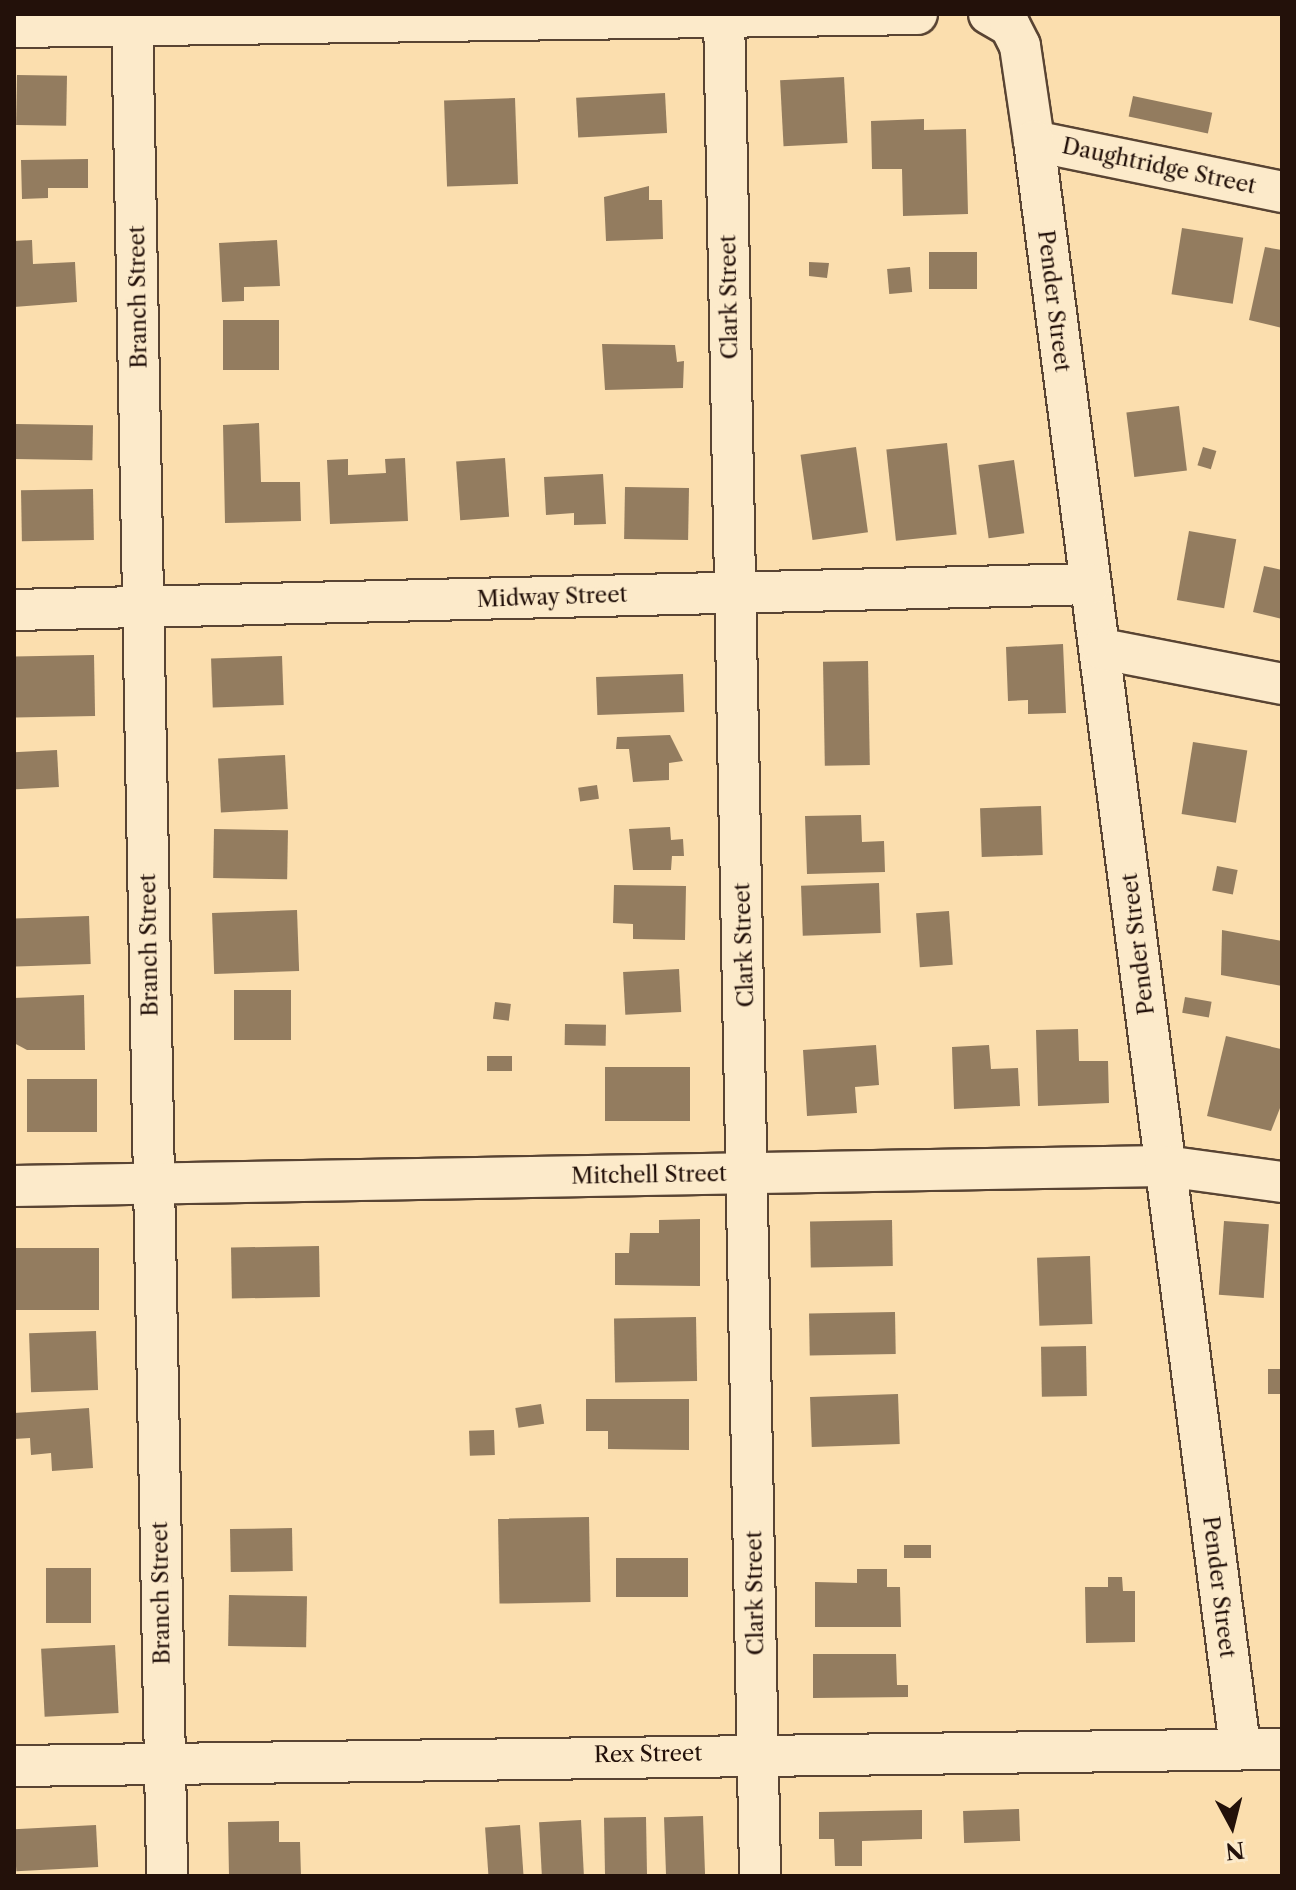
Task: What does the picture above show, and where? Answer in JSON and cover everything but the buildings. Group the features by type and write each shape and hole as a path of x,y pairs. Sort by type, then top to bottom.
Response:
{"street":[{"name":"Clark Street","path":"724,14 734,592 750,1173 760,1876"},
{"path":"14,27 132,19 917,14"},
{"name":"Daughtridge Street","path":"989,14 1010,26 1020,46 1034,141 1282,192"},
{"name":"Branch Street","path":"132,19 167,1876"},
{"name":"Pender Street","path":"1034,141 1090,584 1102,649 1240,1747"},
{"name":"Midway Street","path":"14,610 1090,584"},
{"path":"1102,649 1282,684"},
{"name":"Mitchell Street","path":"14,1186 1165,1166 1282,1182"},
{"name":"Rex Street","path":"14,1766 757,1752 1282,1749"}]}
